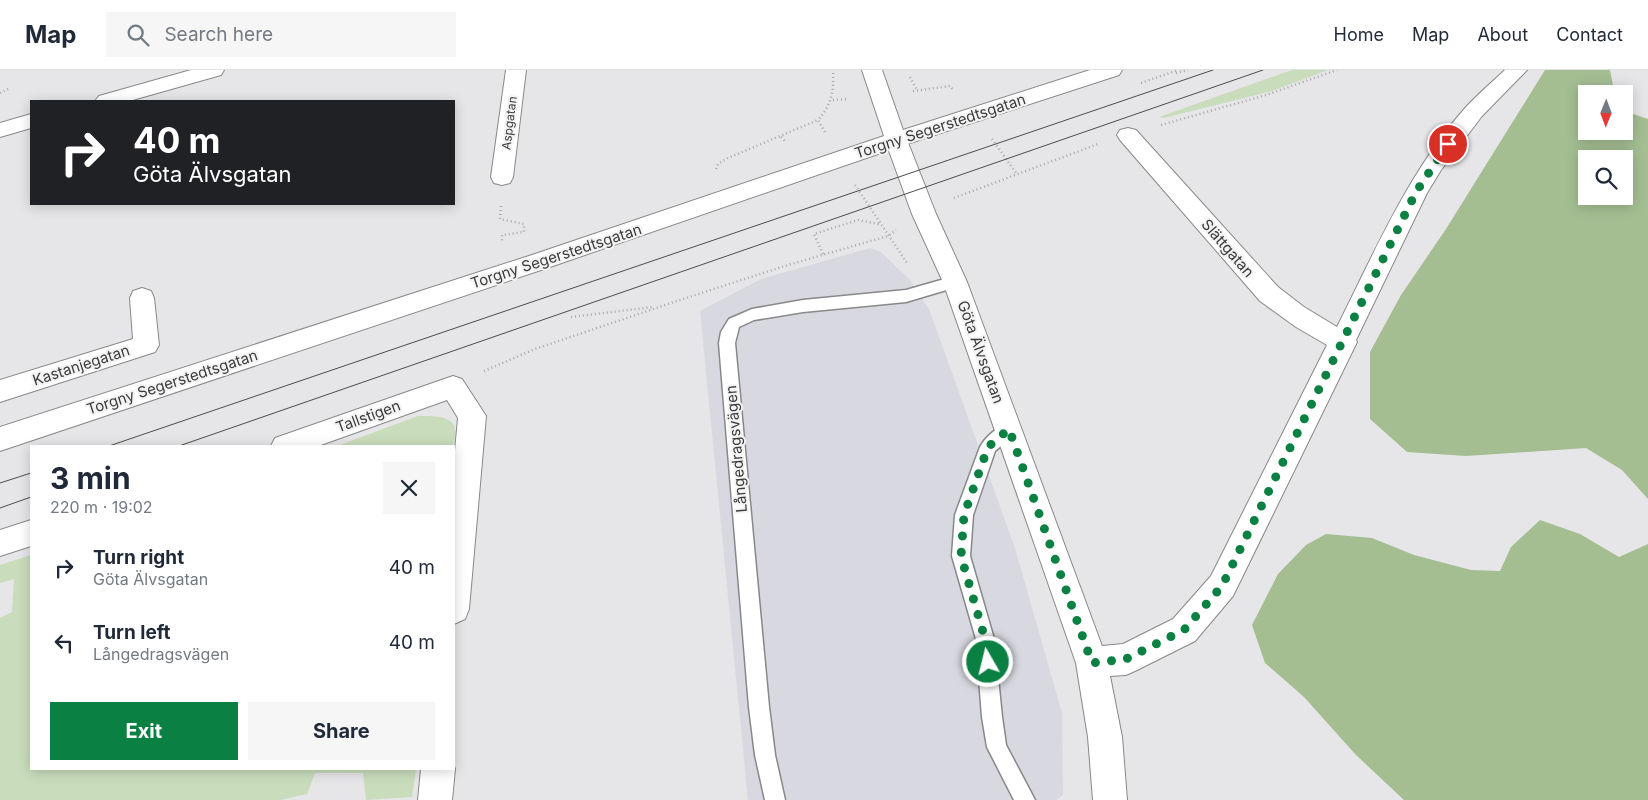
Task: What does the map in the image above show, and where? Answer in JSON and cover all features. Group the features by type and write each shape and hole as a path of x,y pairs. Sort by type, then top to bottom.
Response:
{"street":[{"path":"109,100 214,70"},
{"name":"Aspgatan","path":"502,177 516,70"},
{"name":"Göta Älvsgatan","path":"872,70 908,173 955,282 1092,663 1105,737 1110,800"},
{"name":"Torgny Segerstedtsgatan","path":"0,439 569,252 896,140 1112,70"},
{"path":"1092,663 1126,659 1184,630 1222,586 1318,389 1344,342 1416,192 1433,165 1474,111 1517,70"},
{"path":"0,130 30,121"},
{"name":"Slättgatan","path":"1128,135 1269,294 1292,313 1318,330 1344,342"},
{"name":"Kastanjegatan","path":"0,391 146,345 142,298"},
{"path":"452,387 472,416 455,598"},
{"name":"Tallstigen","path":"288,445 452,387"},
{"path":"0,544 30,533"},
{"path":"435,800 438,770"}],"lane":[{"name":"Långedragsvägen","path":"775,800 765,755 751,629 727,344 729,332 734,323 752,316 803,306 906,296 955,282"},
{"path":"1009,429 988,447 964,515 961,556 985,639 992,717 997,747 1025,800"}],"path":[{"path":"1156,78 1188,70"},
{"path":"0,93 10,88"},
{"path":"715,172 718,164 818,120"},
{"path":"781,137 785,141"},
{"path":"502,177 500,219 524,224 524,232 502,235 502,245"},
{"path":"823,254 814,234 858,220 880,224"},
{"path":"452,387 508,358 661,306 823,254 888,236"},
{"path":"571,317 661,306"}],"shaded area":[{"path":"870,248 881,252 909,279 929,309 1015,548 1062,713 1063,795 1056,800 748,800 700,311 761,279"}],"green space":[{"path":"1292,70 1328,70 1272,91 1164,118 1159,117"},
{"path":"1545,70 1610,70 1613,85 1578,85 1578,140 1633,140 1633,114 1648,119 1648,499 1622,470 1586,448 1466,456 1407,452 1370,419 1370,352 1401,295 1446,229"},
{"path":"418,416 440,417 454,425 453,445 340,445"},
{"path":"1540,520 1580,534 1619,557 1648,544 1648,800 1404,800 1356,755 1304,697 1265,663 1252,625 1278,574 1306,545 1326,534 1372,538 1414,555 1471,570 1500,571 1511,547"},
{"path":"30,555 30,770 416,770 412,797 366,800 363,773 315,773 307,794 280,800 0,800 0,618 12,612 14,579 0,583 0,565"}],"tram line":[{"path":"112,445 1213,70"},
{"path":"182,445 1263,70"},
{"path":"0,483 30,473"},
{"path":"0,508 30,497"}],"route":[{"path":"988,662 985,639 961,556 964,515 988,447 1009,429 1092,663 1126,659 1184,630 1222,586 1318,389 1344,342 1416,192 1448,144"}]}
